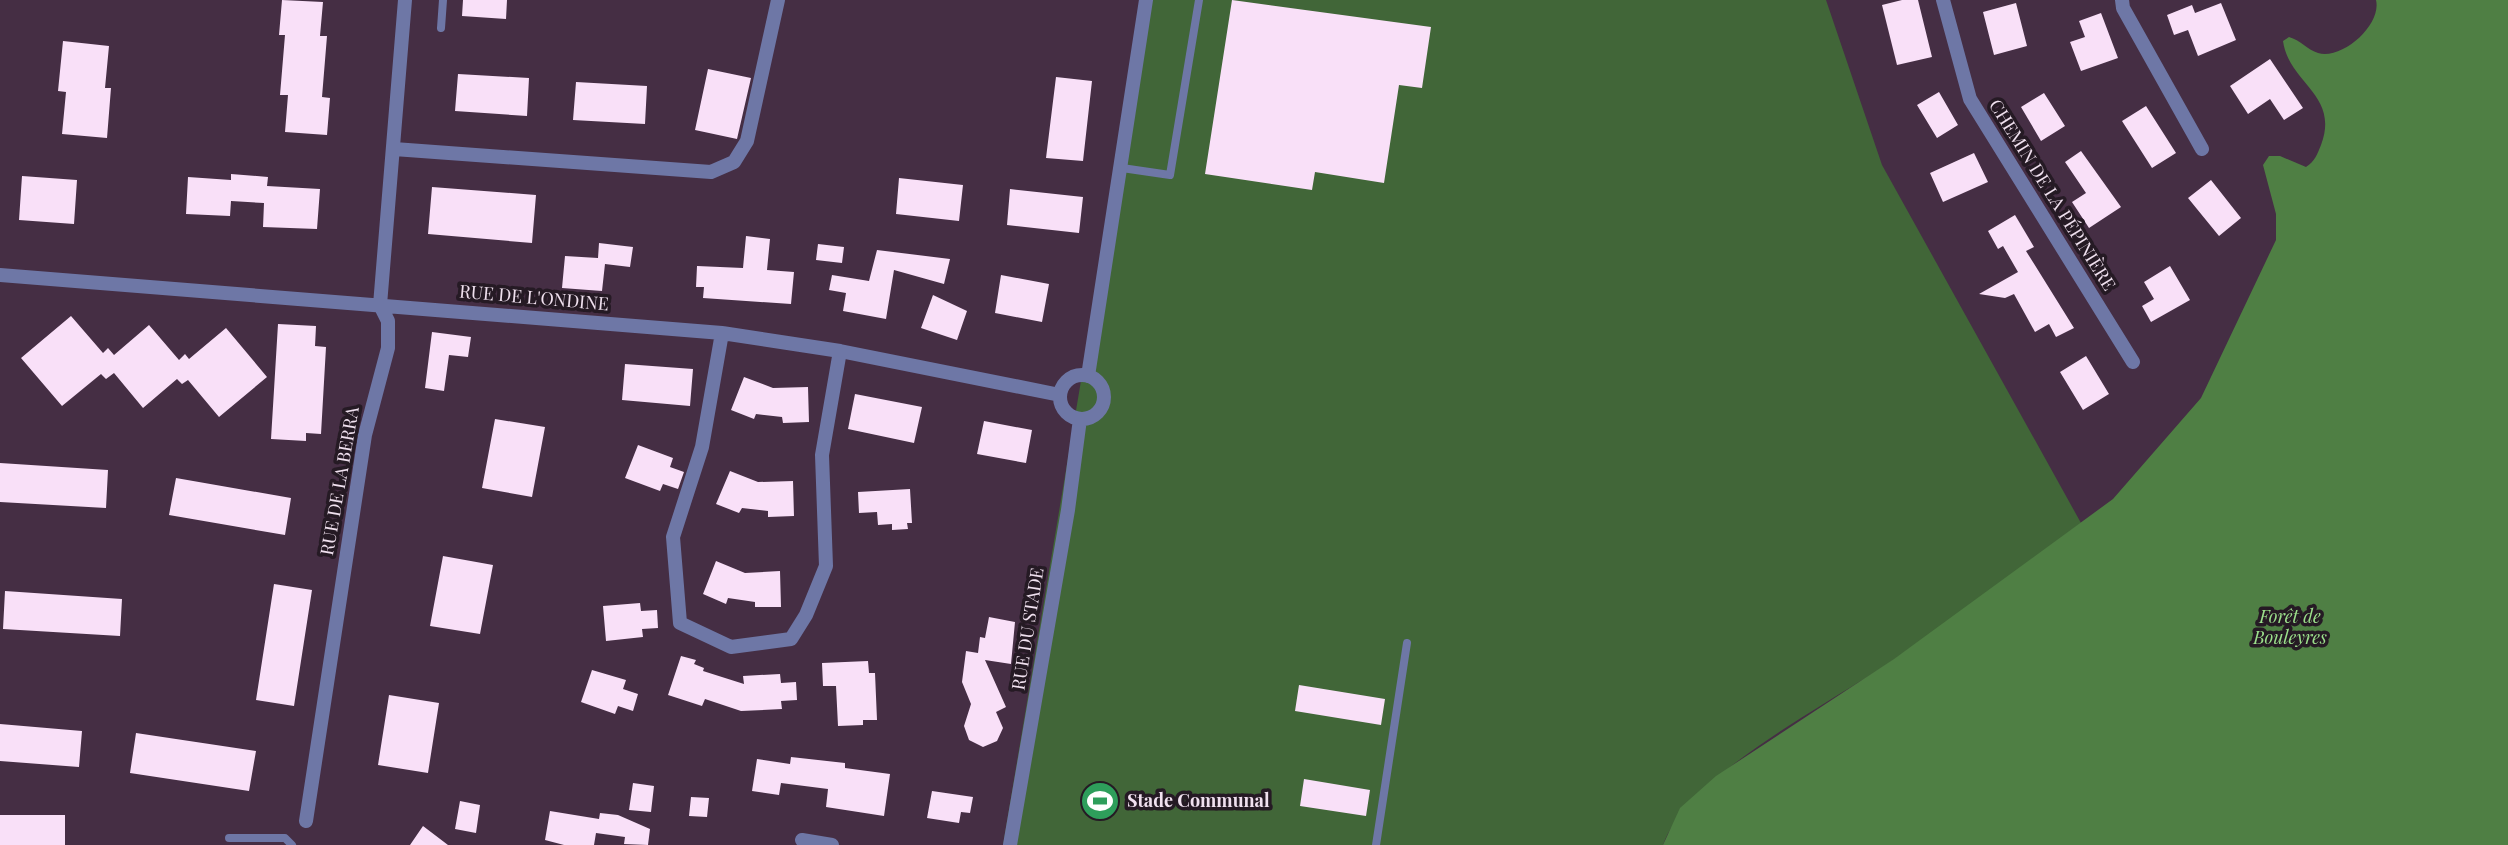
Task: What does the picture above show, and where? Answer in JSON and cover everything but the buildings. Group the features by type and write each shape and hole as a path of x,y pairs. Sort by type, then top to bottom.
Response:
{"street":[{"name":"RUE DE LA BERRA","path":"306,821 365,435 388,348 388,321 380,305 405,0"},
{"path":"394,149 711,172 721,170 734,162 747,141 778,0"},
{"path":"1088,376 1146,0"},
{"name":"CHEMIN DE LA PÉPINIÈRE","path":"1943,0 1970,99 2133,362"},
{"path":"2122,0 2123,8 2202,149"},
{"name":"RUE DE L'ONDINE","path":"0,275 722,333 840,351 1060,394"},
{"path":"722,333 702,447 673,537 680,623 730,647 791,639 806,615 826,566 822,455 840,351"},
{"path":"1088,376 1102,387 1103,404 1091,417 1080,419 1063,408 1060,394 1067,381 1073,377 1088,376"},
{"name":"RUE DU STADE","path":"1010,845 1068,510 1080,419"},
{"path":"802,840 832,845"}],"lane":[{"path":"441,28 443,0"},
{"path":"1122,168 1170,175 1199,0"},
{"path":"1376,845 1406,643"},
{"path":"229,838 285,838 292,845"}],"green space":[{"path":"1145,0 1826,0 1882,165 2081,523 1896,658 1765,741 1731,766 1701,792 1678,818 1663,845 1003,845"},
{"name":"Forêt de Bouleyres","path":"2376,0 2508,0 2508,845 1663,845 1680,808 1716,776 1894,659 2113,499 2201,398 2276,240 2276,214 2263,165 2269,156 2280,156 2306,167 2317,155 2325,128 2324,113 2319,101 2294,68 2283,41 2289,37 2318,53 2338,51 2349,46 2367,29 2373,19"}],"place":[{"name":"Stade Communal","path":"1100,801"}]}
